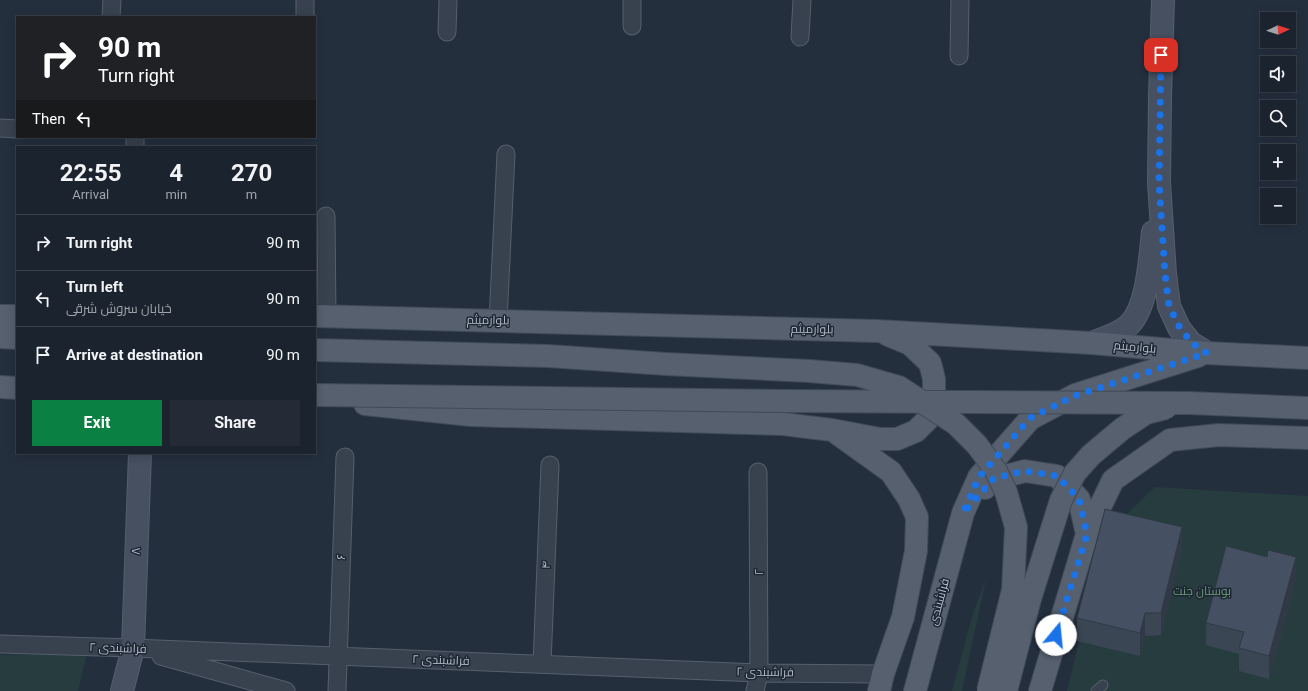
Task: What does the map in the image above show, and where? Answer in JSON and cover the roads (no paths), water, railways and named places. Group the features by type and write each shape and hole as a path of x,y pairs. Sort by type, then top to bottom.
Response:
{"main road":[{"path":"0,316 16,316"},
{"name":"بلوارمیثم","path":"321,316 876,331 1092,344 1207,353 1308,358"},
{"path":"316,399 471,415 783,424 832,430 880,439 897,439 916,431 928,419 934,399 934,379 930,362 910,344 876,331"},
{"path":"0,337 16,338"},
{"path":"316,350 548,356 801,371 857,375 899,387 956,424 977,445 996,471 1006,492 1016,528 1013,590 988,691"},
{"name":"فراشبندی","path":"915,691 963,513 979,477 1030,418 1074,396 1207,353"},
{"path":"0,387 16,388"},
{"path":"316,395 784,401 1189,403 1308,408"},
{"path":"1006,691 1030,598 1060,500 1075,473 1096,451 1122,429 1146,413 1189,403"},
{"path":"832,430 891,472 909,499 917,517 916,552 903,617 881,682"},
{"path":"1040,691 1087,534 1113,480 1170,440 1219,434 1308,438"},
{"path":"963,513 994,478 1025,471 1057,476 1079,499 1087,534"}],"street":[{"path":"111,16 112,0"},
{"path":"305,0 305,16"},
{"path":"447,32 448,0"},
{"path":"632,0 632,26"},
{"path":"800,37 802,0"},
{"path":"959,56 960,0"},
{"path":"1163,0 1159,183 1165,274 1169,306 1180,328 1192,343 1207,353"},
{"path":"0,128 16,129"},
{"path":"498,321 506,154"},
{"path":"1092,344 1114,335 1130,323 1141,306 1147,275 1159,183"},
{"path":"321,316 326,216"},
{"name":"۸","path":"122,691 132,648 140,454"},
{"name":"۶","path":"337,691 345,457"},
{"name":"۴","path":"542,664 550,465"},
{"name":"۲","path":"755,691 759,673 758,472"},
{"name":"۲ فراشبندی","path":"0,644 759,673 881,682"},
{"path":"132,648 286,691"}],"park label":[{"name":"بوستان جنت","path":"1202,591"}]}
